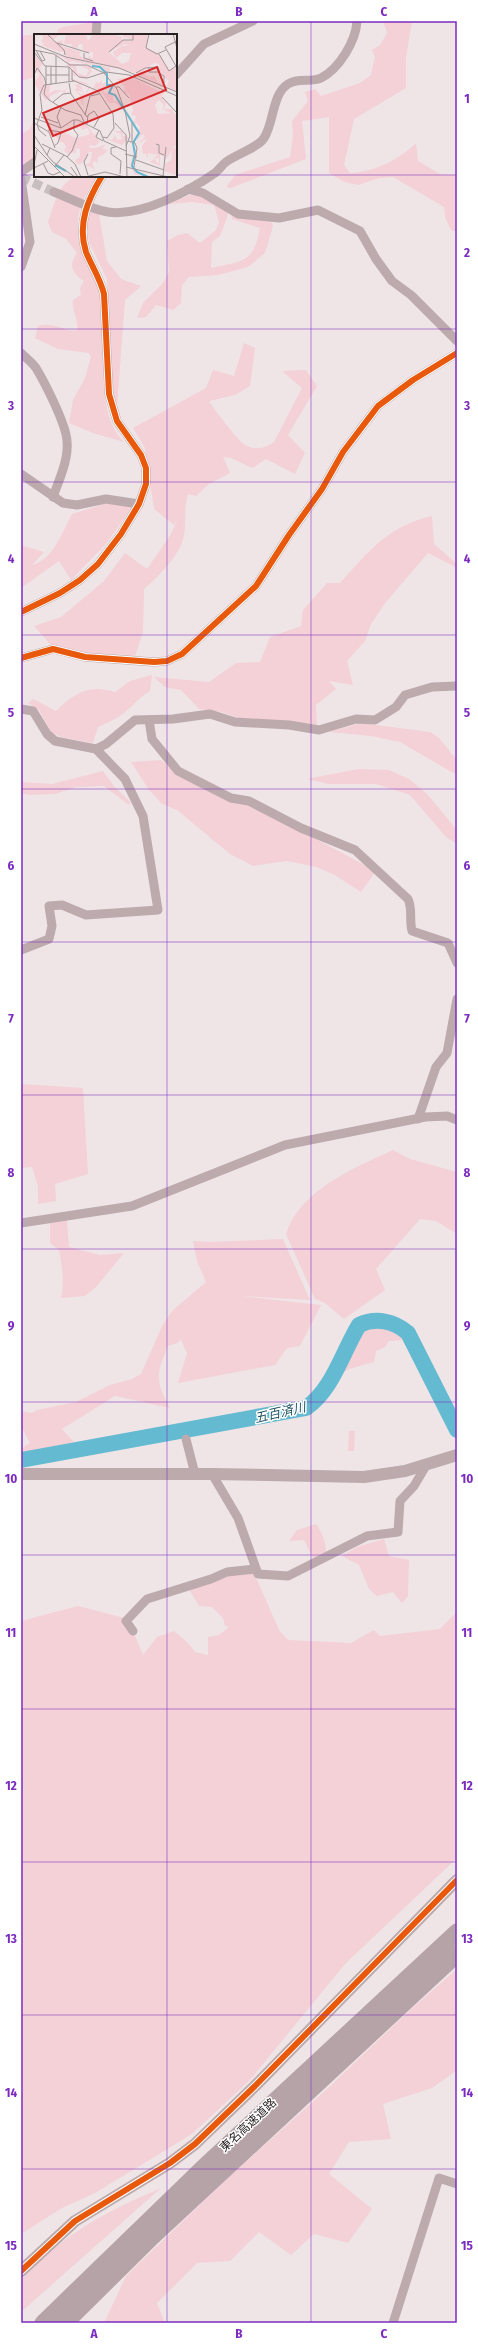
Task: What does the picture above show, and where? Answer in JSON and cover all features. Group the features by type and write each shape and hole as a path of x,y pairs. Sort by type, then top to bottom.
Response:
{"highway":[{"name":"東名高速道路","path":"43,2323 206,2165 457,1932"},
{"name":"東名高速道路","path":"65,2323 153,2236 457,1954"}],"street":[{"path":"96,34 97,21"},
{"path":"177,74 204,44 253,21"},
{"path":"54,192 86,206 109,212 153,206 188,189 216,172 226,162 264,140 270,127 278,98 288,84 301,80 320,79 334,68 344,56 357,27 357,21"},
{"path":"21,172 34,163"},
{"path":"21,612 60,593 80,580 98,564 122,534 139,504 146,484 146,468 142,455 117,421 108,394 104,294 100,278 86,251 82,226 86,206 101,177"},
{"path":"21,179 30,242 21,266"},
{"path":"188,189 203,194 238,214 279,218 318,210 360,231 376,259 392,280 411,295 457,341"},
{"path":"21,353 35,367 44,383 62,423 67,441 64,462 53,497"},
{"path":"21,658 53,649 85,657 154,662 167,661 182,654 256,586 289,535 322,489 343,452 378,406 413,380 457,353"},
{"path":"21,474 63,503 77,505 106,499 139,504"},
{"path":"96,749 106,744 135,720 210,714 235,722 289,725 319,730 356,719 375,720 396,707 405,695 432,688 457,686"},
{"path":"21,709 33,711 47,734 55,741 96,749 125,779 143,816 158,910 86,914 62,905 49,906 52,932 49,939 21,950"},
{"path":"150,720 152,739 178,771 231,798 250,801 301,828 355,850 408,899 412,909 409,921 412,930 448,943 457,963"},
{"path":"418,1119 433,1073 447,1053 457,999"},
{"path":"21,1223 132,1206 285,1144 418,1119 447,1116 457,1120"},
{"path":"186,1439 195,1474"},
{"path":"21,1474 212,1474 364,1477 405,1471 457,1455"},
{"path":"212,1474 238,1518 258,1574 288,1576 367,1536 398,1532 400,1501 414,1486 427,1464"},
{"path":"132,1631 126,1621 148,1599 211,1579 227,1572 255,1569"},
{"path":"21,2271 75,2221 170,2163 195,2144 255,2086 457,1880"},
{"path":"393,2323 439,2178 457,2184"}],"shaded area":[{"path":"383,21 412,21 406,58 406,88 354,119 344,165 350,173 377,168 402,155 416,143 418,161 440,174 457,175 457,232 451,230 445,217 444,207 393,177 379,178 358,185 344,182 329,173 329,117 302,121 306,159 231,188 226,187 235,175 290,157 293,135 292,121 308,101 305,92 315,89 321,96 360,83 371,75 375,57 372,50 380,45 387,33"},
{"path":"95,22 94,34 57,34 58,29"},
{"path":"34,35 34,77 21,81 21,36"},
{"path":"34,119 34,158 21,168 21,134 30,129"},
{"path":"75,177 96,177 86,194 81,206 78,226 83,253 100,290 102,298 103,374 108,412 114,429 124,442 93,433 69,423 73,400 85,378 91,357 89,353 58,349 35,338 38,326 50,325 68,330 77,330 73,300 81,295 80,288 84,281 74,272 72,265 74,257 77,253 66,239 52,232 48,222 61,189"},
{"path":"192,194 201,195 224,206 228,215 220,236 212,242 211,268 238,262 244,259 250,255 257,240 260,228 232,219 231,213 271,222 273,226 265,253 248,267 218,275 189,277 182,285 181,303 173,310 156,305 146,317 137,318 143,303 163,283 169,272 167,241 178,235 187,233 200,243 216,230 219,222 214,205 192,202 169,204"},
{"path":"85,210 99,214 107,261 121,279 141,286 125,300 117,406 111,390 107,279 89,242"},
{"path":"244,343 255,348 250,386 235,395 209,401 241,442 253,448 268,446 274,442 302,388 282,371 306,370 317,386 288,435 305,453 295,474 266,459 252,468 231,458 223,457 230,473 209,484 196,496 188,494 185,529 180,547 166,567 144,589 143,632 134,659 110,658 52,646 34,626 61,617 104,581 125,553 147,569 171,534 179,515 174,525 154,509 145,448 133,428 206,388 213,370 234,376"},
{"path":"108,503 135,503 106,544 71,580 59,561 21,588 21,545 44,552 32,565 39,562 52,551 72,514"},
{"path":"432,516 434,544 457,564 457,568 428,553 386,602 371,624 365,641 347,661 353,685 329,681 336,689 316,705 317,728 241,719 222,712 199,709 181,690 165,687 154,677 209,682 236,663 260,662 270,637 301,626 303,610 327,583 340,583 370,550 391,533 417,520"},
{"path":"152,675 150,691 121,715 98,727 93,743 61,737 51,732 39,710 28,703 33,699 56,711 69,699 82,692 97,689 115,692 130,681"},
{"path":"361,723 430,732 439,738 457,760 457,775 400,742 371,736 329,732"},
{"path":"161,760 180,776 250,804 376,871 361,892 333,874 316,867 287,861 253,866 230,854 177,810 162,804 149,790 131,762"},
{"path":"358,769 389,770 409,779 427,794 457,830 457,844 446,837 410,795 376,784 329,784 307,779"},
{"path":"103,771 114,786 130,802 129,805 104,786 76,787 55,794 30,795 21,793 21,782 52,784"},
{"path":"21,1084 83,1088 88,1174 55,1184 56,1201 38,1204 38,1186 32,1167 21,1168"},
{"path":"393,1150 410,1159 457,1172 457,1234 436,1221 420,1219 376,1269 385,1290 344,1319 325,1303 315,1299 286,1234 293,1218 303,1205 330,1182"},
{"path":"67,1220 69,1247 100,1255 124,1253 96,1287 85,1296 61,1298 63,1286 62,1268 59,1250 50,1243 50,1223"},
{"path":"283,1239 310,1300 241,1296 321,1305 300,1346 287,1348 275,1365 178,1383 187,1353 181,1340 168,1346 159,1371 162,1391 170,1408 115,1396 62,1429 74,1442 21,1453 21,1449 30,1443 23,1430 21,1431 21,1411 32,1413 37,1410 76,1402 110,1385 132,1379 141,1374 162,1326 173,1310 206,1282 197,1261 193,1241 211,1242"},
{"path":"367,1325 392,1328 403,1333 403,1340 389,1341 385,1347 376,1351 374,1362 349,1369 341,1374 342,1361 348,1347 357,1334"},
{"path":"349,1431 355,1431 354,1451 348,1451"},
{"path":"316,1524 324,1538 326,1555 313,1558 304,1540 289,1541 297,1530"},
{"path":"384,1539 389,1556 409,1560 408,1596 402,1603 393,1592 377,1596 369,1589 359,1565 342,1556 357,1547"},
{"path":"227,1572 254,1573 279,1630 288,1640 351,1643 374,1630 380,1636 440,1629 457,1612 457,1858 345,1964 250,2080 192,2134 95,2193 62,2208 21,2234 21,1621 78,1606 128,1619 143,1655 157,1637 174,1631 188,1643 195,1652 208,1655 208,1637 219,1635 229,1627 225,1626 223,1618 212,1607 199,1606 190,1591 206,1581"},
{"path":"457,1969 457,2070 432,2088 383,2104 391,2139 349,2142 329,2174 372,2209 348,2243 314,2234 291,2255 259,2232 230,2261 197,2263 157,2303 165,2323 104,2323 126,2276 229,2177 326,2090 409,2011"},
{"path":"161,2188 21,2312 21,2280 53,2249 69,2237 103,2216"}],"waterway":[{"name":"五百済川","path":"21,1460 306,1408 315,1400 330,1381 359,1325 372,1321 391,1323 408,1333 457,1430"}],"tunnel":[{"path":"21,177 54,192"}],"cycle path":[{"path":"21,612 60,593 80,580 98,564 121,534 139,504 146,484 146,468 141,455 117,421 109,394 104,294 86,252 84,242 83,222 85,212 92,194 101,177"},
{"path":"21,658 53,649 85,657 154,662 167,661 182,654 256,586 289,535 322,489 343,452 378,406 413,380 457,353"},
{"path":"21,2271 75,2221 170,2163 195,2144 255,2086 457,1880"}]}
